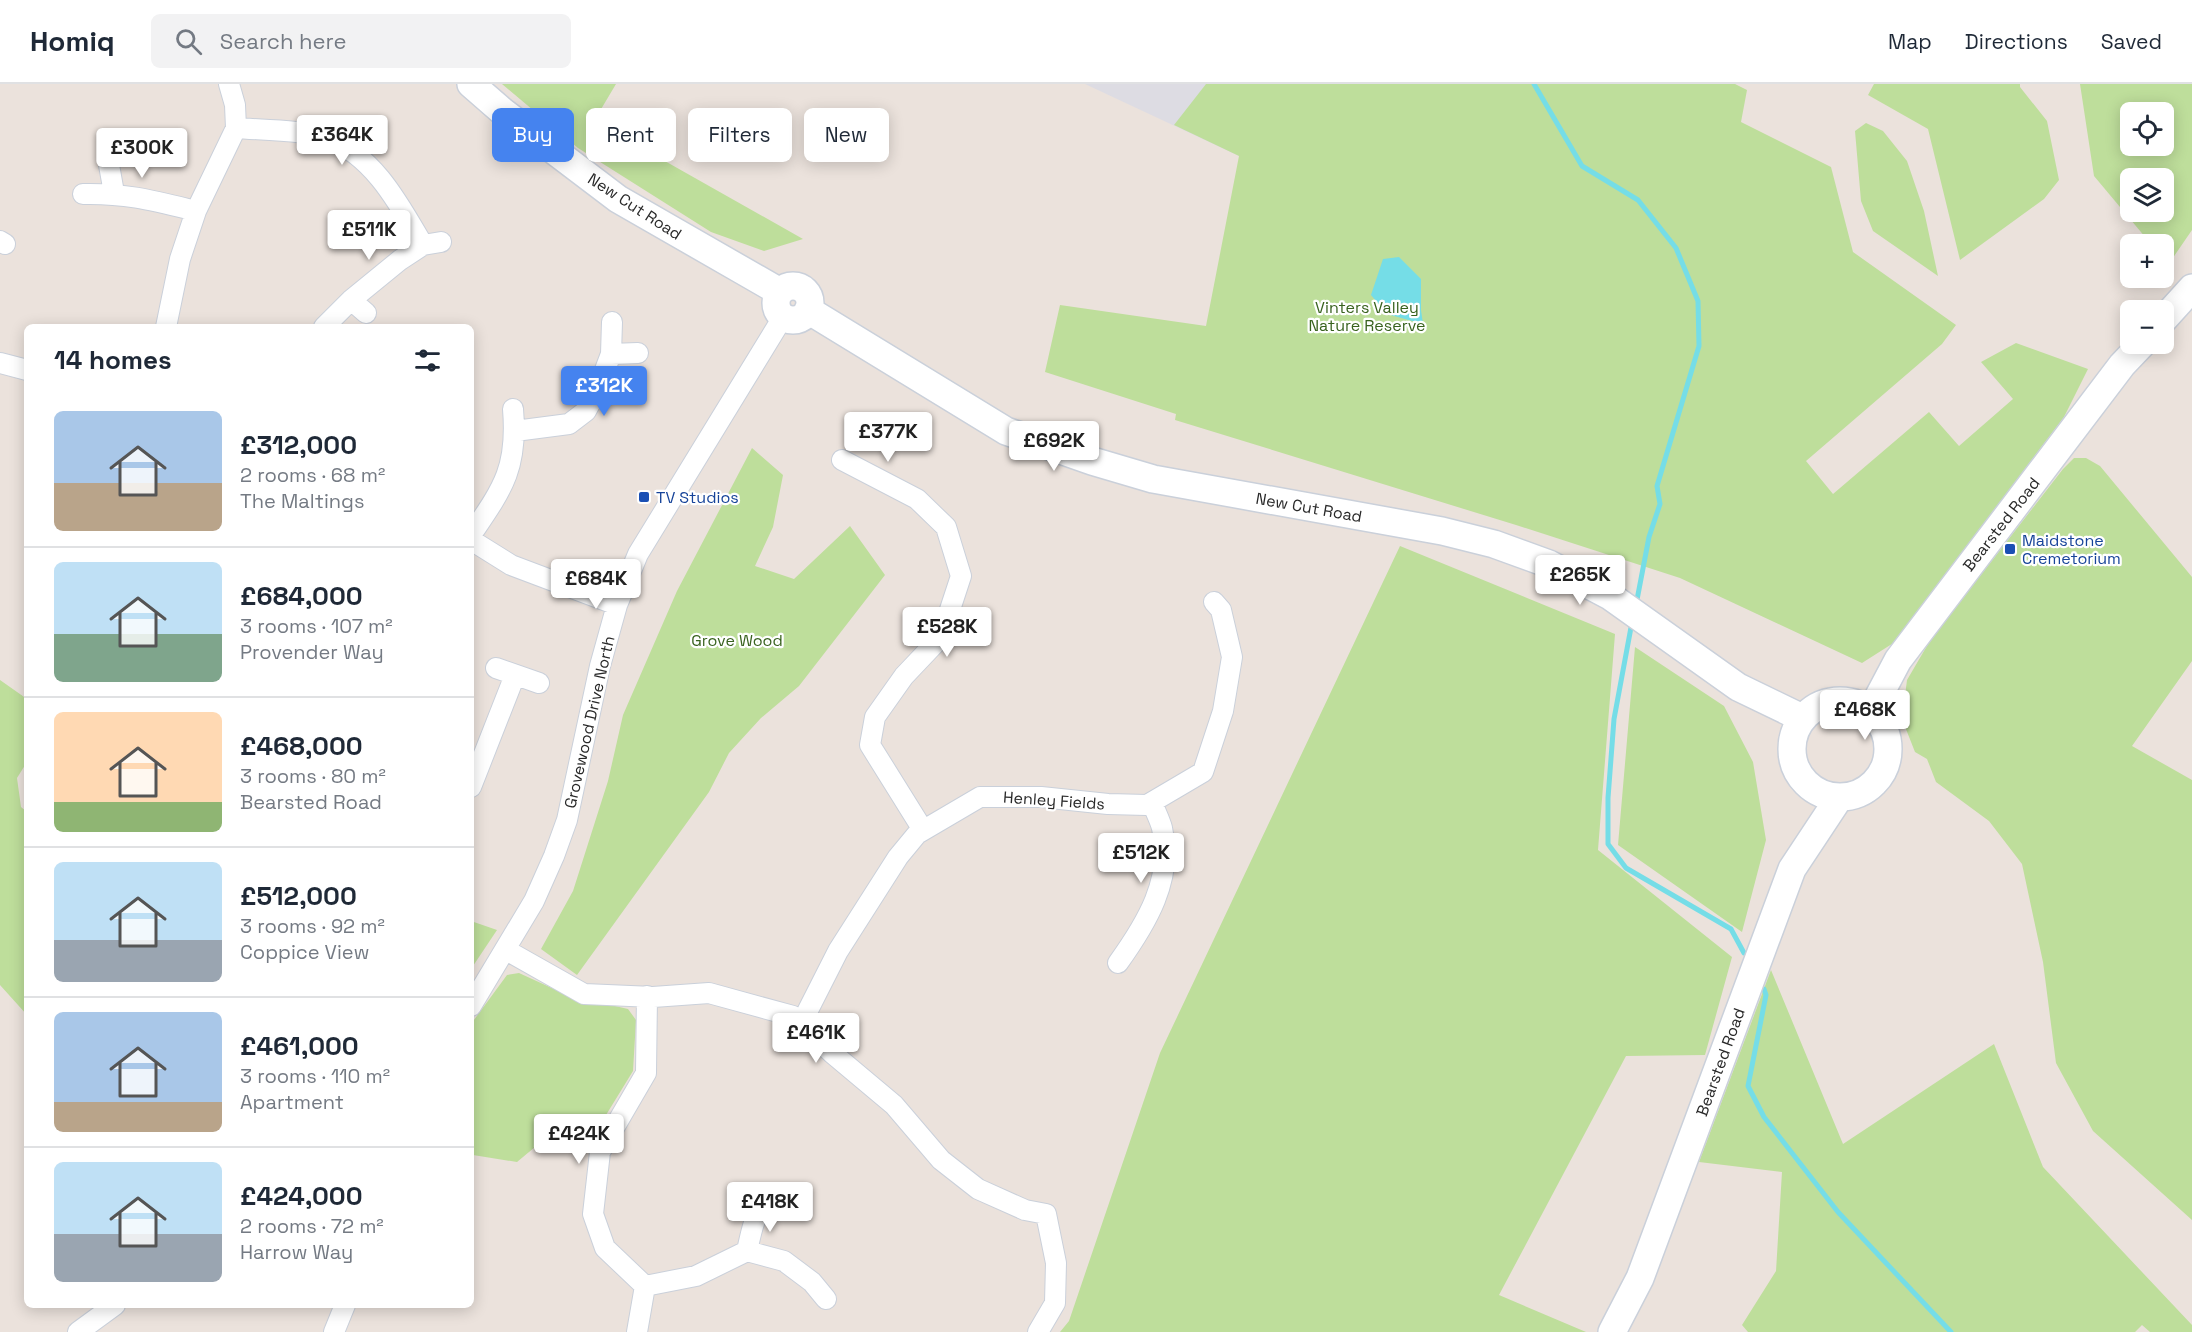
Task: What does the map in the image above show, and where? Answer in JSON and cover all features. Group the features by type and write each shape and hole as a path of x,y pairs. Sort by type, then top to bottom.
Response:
{"street":[{"path":"167,324 180,259 196,211 236,128 235,105 229,84"},
{"name":"New Cut Road","path":"471,84 502,111 618,199 790,306 1006,431 1092,461 1153,479 1442,531 1494,544 1549,564 1610,596 1738,687 1802,718"},
{"path":"236,128 326,137 354,150 376,173 432,243 400,260 351,300 327,324"},
{"path":"109,165 114,193"},
{"path":"83,194 114,193 196,211"},
{"path":"2174,308 2192,288"},
{"path":"351,300 366,313"},
{"name":"Grovewood Drive North","path":"474,1001 534,901 554,856 567,820 600,666 617,605 638,554 790,306"},
{"path":"515,431 569,424 586,411 597,391 611,354 612,322"},
{"path":"611,354 638,353"},
{"name":"Bearsted Road","path":"1871,711 1898,660 2132,354"},
{"path":"0,363 24,368"},
{"path":"474,530 509,471 515,431 513,409"},
{"path":"842,460 917,499 946,527 961,576 941,637 904,676 875,717 870,745 923,830"},
{"path":"474,542 511,565 617,605"},
{"name":"Henley Fields","path":"801,1024 838,951 898,857 916,834 980,797 1041,797 1108,804 1147,805 1203,772 1223,711 1232,657 1221,610 1214,602"},
{"path":"496,668 539,683"},
{"path":"474,775 515,675"},
{"path":"1835,700 1848,701 1871,711 1886,734 1889,748 1887,762 1880,776 1869,788 1855,795 1839,798 1824,795 1811,788 1800,777 1793,762 1791,747 1794,732 1802,718 1817,706 1835,700"},
{"name":"Bearsted Road","path":"1612,1332 1640,1278 1791,869 1839,798"},
{"path":"1118,963 1140,932 1153,907 1166,862 1162,828 1152,802"},
{"path":"506,950 584,994 653,997 709,993 793,1016 832,1053 894,1105 941,1160 978,1189 1025,1210 1046,1214 1056,1263 1055,1303 1038,1332"},
{"path":"645,1286 605,1248 593,1214 600,1152 646,1074 647,996"},
{"path":"747,1251 756,1216 765,1201"},
{"path":"645,1286 696,1276 747,1251 784,1261 812,1282 826,1299"},
{"path":"637,1332 645,1286"},
{"path":"78,1332 111,1308"},
{"path":"334,1332 344,1308"}],"shaded area":[{"path":"1085,84 1248,84 1239,156"}],"green space":[{"path":"502,84 616,84 602,108 586,108 586,153 574,145 574,108 530,108"},
{"name":"Vinters Valley Nature Reserve","path":"1206,84 1735,84 1747,90 1741,122 1831,167 1853,252 1956,325 1942,344 1806,461 1833,494 1929,412 1959,446 2013,399 1981,362 2016,343 2088,369 2064,417 1895,642 1862,663 1680,578 1175,420 1176,414 1045,372 1060,305 1206,326 1239,156 1174,125"},
{"path":"1874,84 2020,84 2047,121 2059,180 2044,199 1960,260 1928,129 1868,95"},
{"path":"2080,84 2192,84 2192,230 2174,256 2174,234 2143,234 2133,222 2174,222 2174,168 2120,168 2120,207 2094,176"},
{"path":"1866,123 1883,131 1907,161 1924,211 1938,276 1873,231 1861,201 1855,131"},
{"path":"600,162 667,162 803,239 764,251 711,232"},
{"name":"Grove Wood","path":"752,448 783,475 773,527 755,566 794,579 850,526 885,575 799,686 761,718 729,753 709,792 577,975 541,949 573,891 608,781 623,715 677,591"},
{"path":"2074,458 2086,458 2100,466 2192,577 2192,661 2132,746 2192,780 2192,1220 2093,1131 2056,1063 2043,962 2022,864 1989,821 1936,782 1927,759 1915,752 1902,719 1907,680 1931,639 2063,469"},
{"path":"1400,546 1615,634 1598,850 1732,957 1705,1055 1626,1056 1499,1295 1586,1332 1060,1332 1069,1321 1160,1053"},
{"path":"1635,647 1724,706 1753,762 1766,840 1742,932 1618,845"},
{"path":"0,680 24,697 24,767 17,778 21,807 24,810 24,1012 0,985"},
{"path":"474,922 497,930 474,964"},
{"path":"1771,970 1843,1144 1994,1044 2043,1167 2192,1325 2192,1332 2150,1332 2142,1325 2135,1332 1748,1332 1742,1325 1776,1271 1782,1172 1699,1162"},
{"path":"519,973 567,995 628,1009 636,1020 633,1071 587,1146 535,1147 517,1162 474,1155 474,1020 507,975"}],"water":[{"path":"1399,257 1421,279 1423,324 1387,314 1371,295 1383,259"}],"waterway":[{"path":"1534,84 1582,166 1638,200 1676,248 1698,301 1699,346 1657,486 1660,504 1649,537 1636,605"},
{"path":"1632,622 1614,719 1608,798 1608,844 1626,868 1731,929 1744,953"},
{"path":"1764,989 1766,995 1748,1086 1764,1117 1838,1212 1951,1332"}],"place":[{"name":"TV Studios","path":"644,497"},
{"name":"Maidstone Cremetorium","path":"2010,549"}]}
